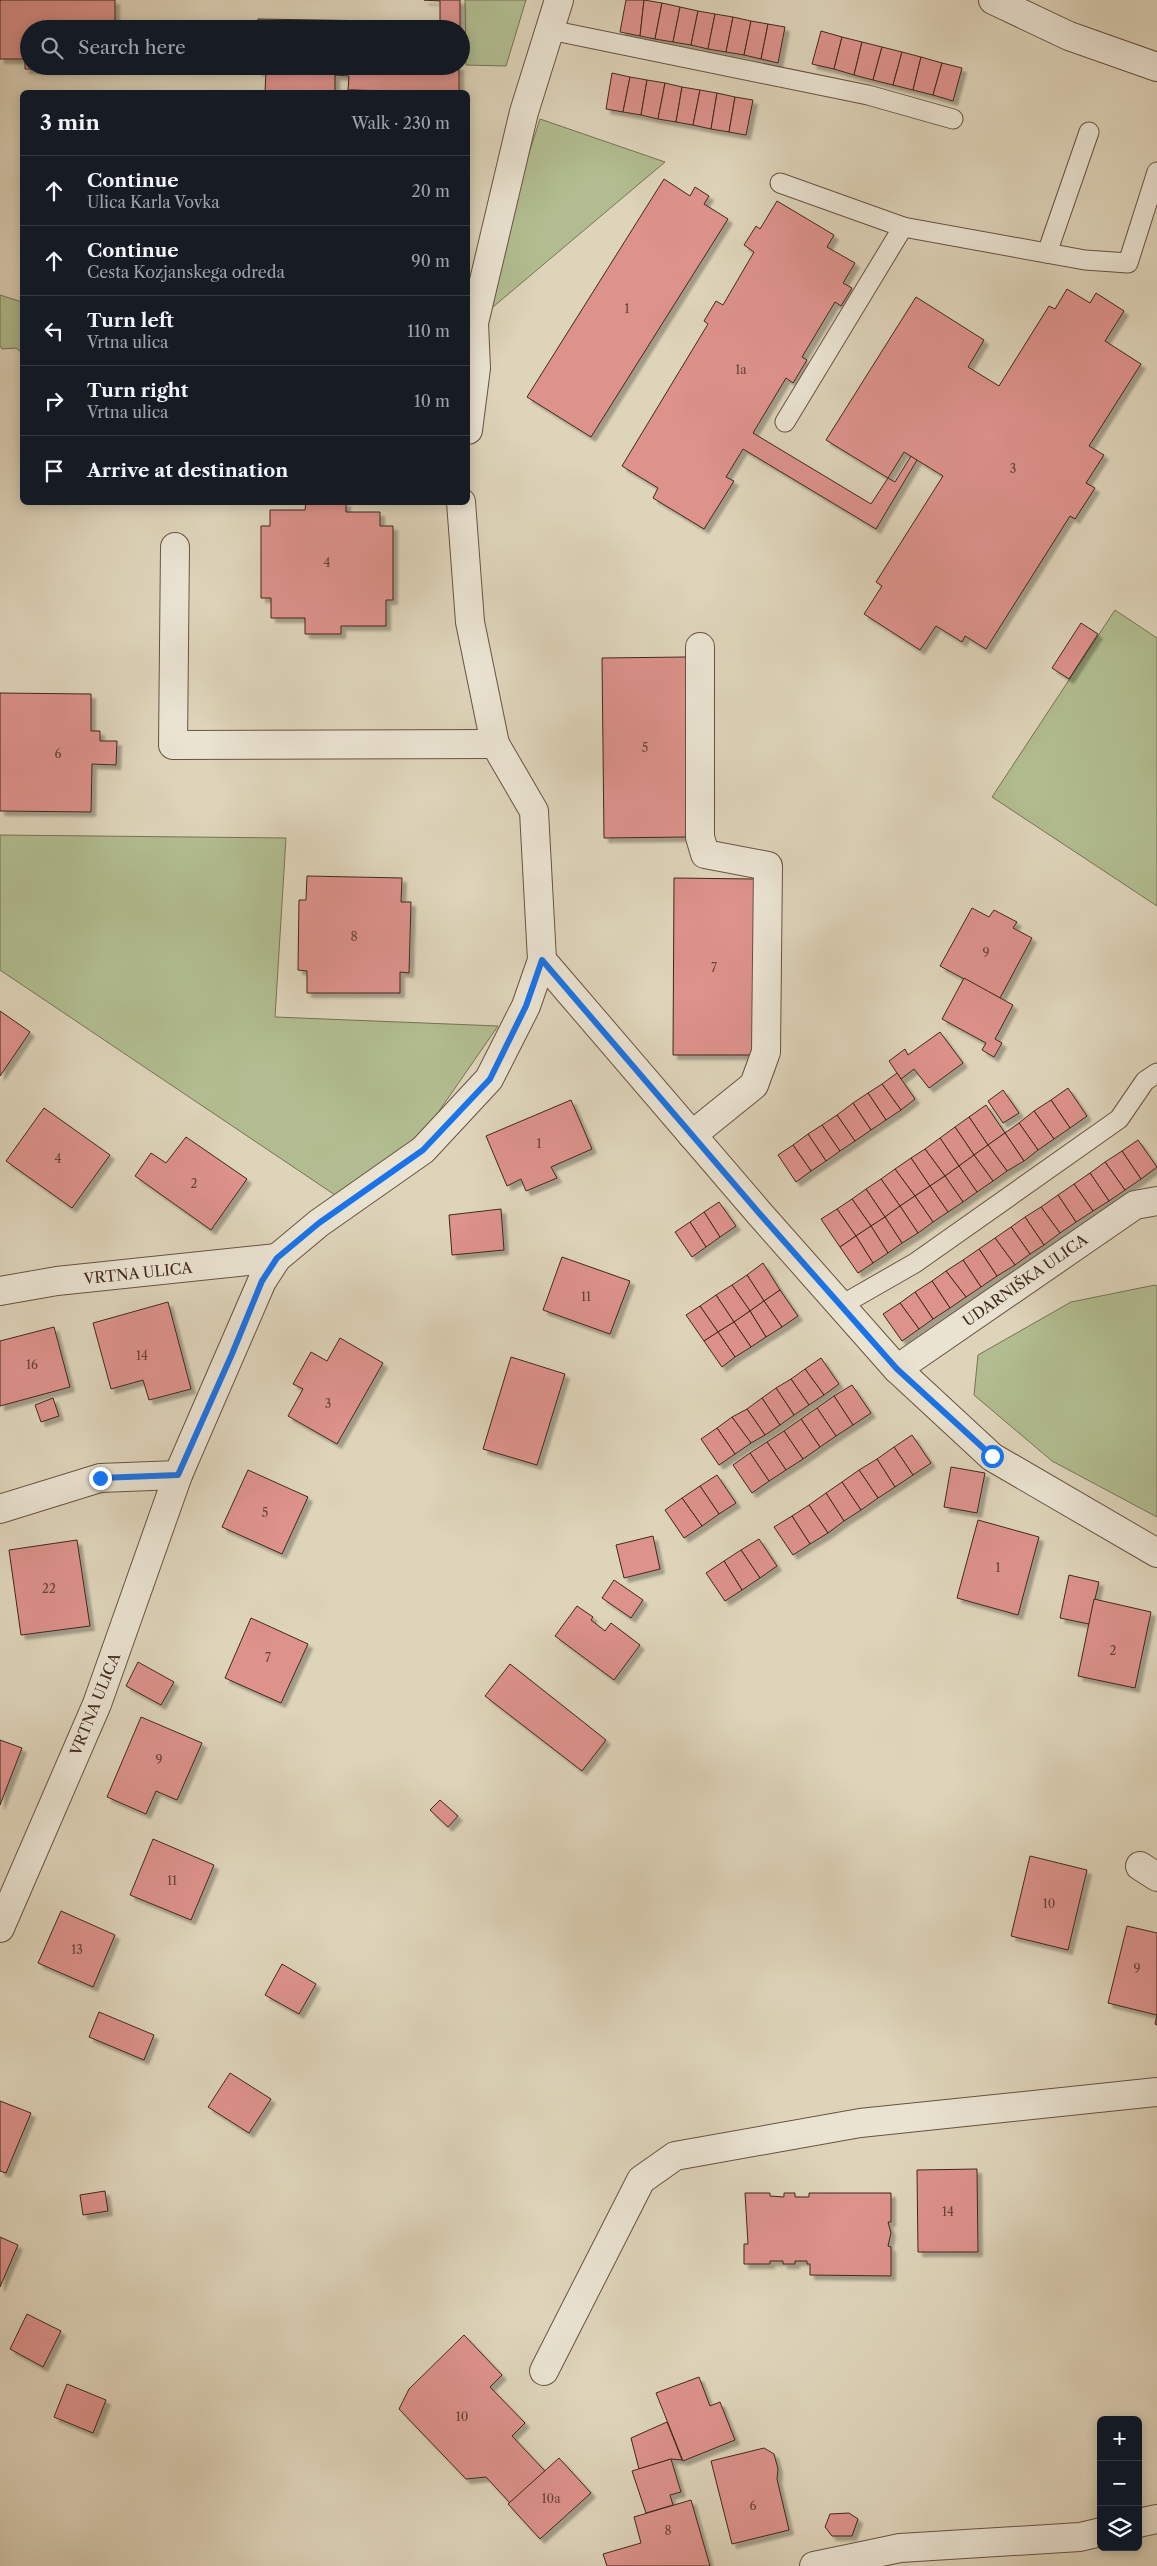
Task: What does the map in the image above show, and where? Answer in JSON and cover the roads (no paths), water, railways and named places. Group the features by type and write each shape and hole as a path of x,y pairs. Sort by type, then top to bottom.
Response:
{"street":[{"path":"470,414 476,368 474,323 524,112 559,0"},
{"path":"993,0 1069,36 1157,67"},
{"path":"461,505 470,622 496,744 534,811 542,960 840,1306 897,1369 992,1456 1157,1553"},
{"path":"175,547 173,745 496,744"},
{"path":"692,1135 754,1085 766,1052 768,866 705,854 700,837 700,647"},
{"name":"VRTNA ULICA","path":"0,1928 97,1704 178,1475 262,1281 277,1258 319,1223 423,1150 490,1079 526,1006 542,960"},
{"name":"UDARNIŠKA ULICA","path":"897,1369 1135,1205 1157,1201"},
{"name":"VRTNA ULICA","path":"0,1291 57,1281 277,1258"},
{"path":"0,1509 100,1478 178,1475"},
{"path":"544,2371 641,2180 675,2156 860,2123 1041,2104 1150,2095 1157,2092"},
{"path":"1142,2522 1157,2519"},
{"path":"814,2566 900,2548 1080,2537 1097,2533"}],"lane":[{"path":"550,30 868,95 953,119"},
{"path":"1047,253 1089,132"},
{"path":"780,183 903,227 1085,260 1128,263 1157,172"},
{"path":"784,422 903,227"},
{"path":"840,1306 915,1263 1119,1119 1145,1081 1157,1074"}]}
